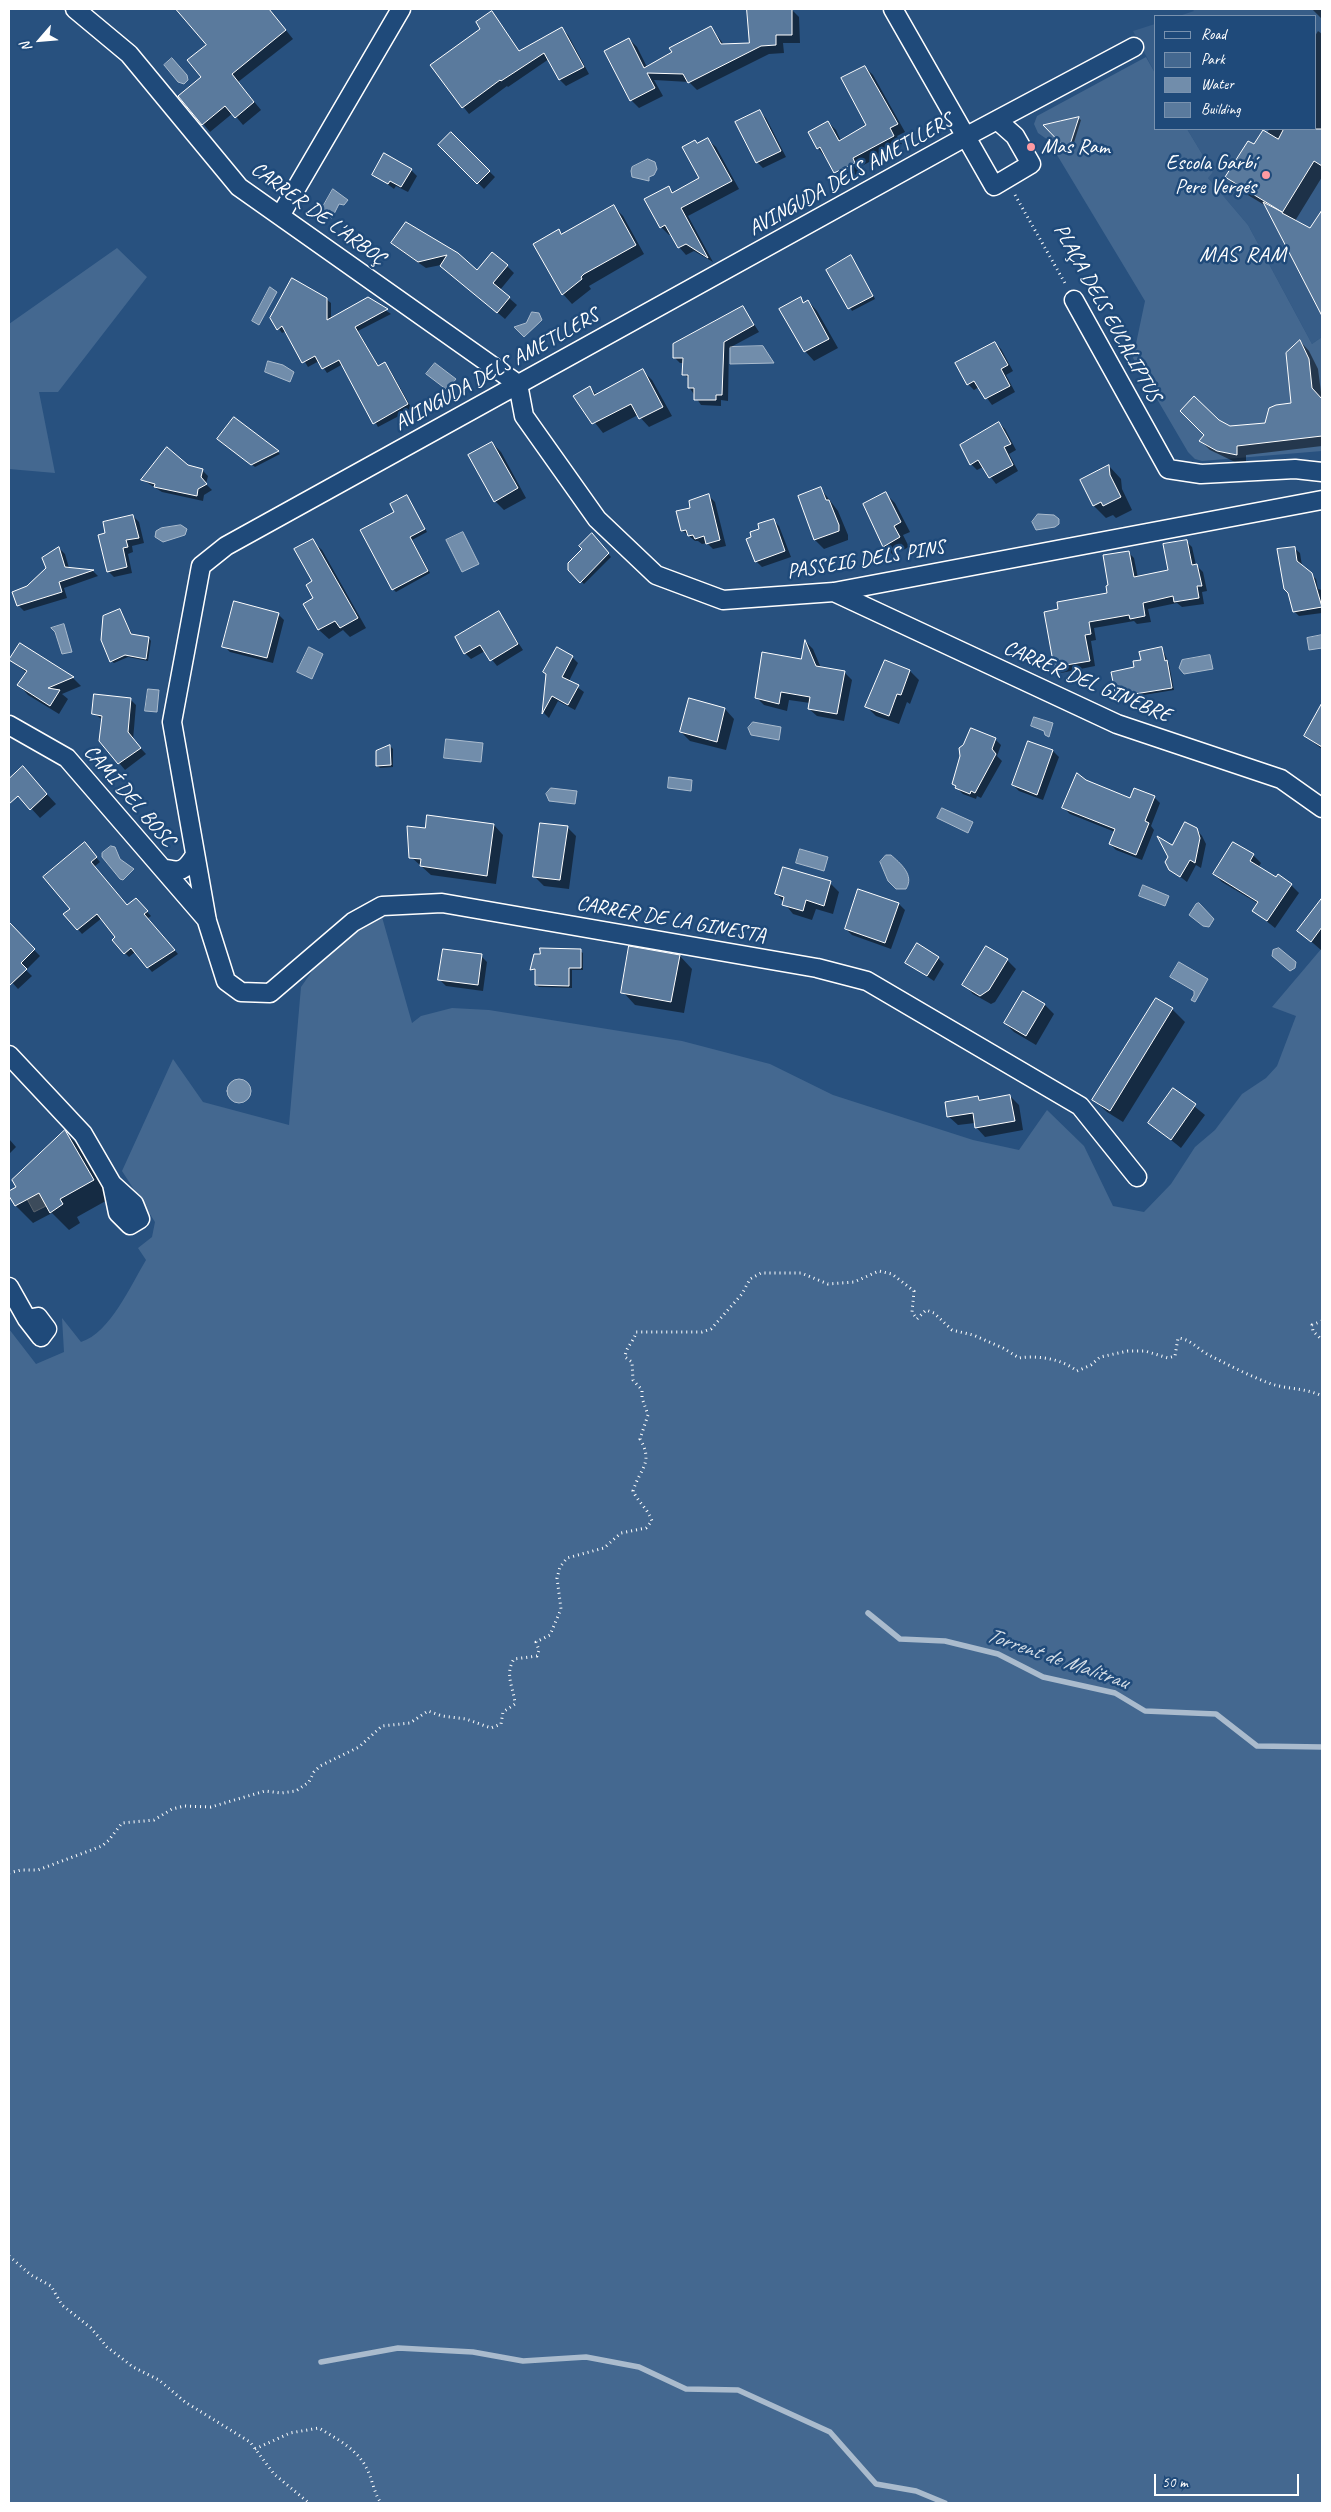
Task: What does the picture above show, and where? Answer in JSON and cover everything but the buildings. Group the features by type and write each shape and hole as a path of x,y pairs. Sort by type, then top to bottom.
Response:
{"street":[{"name":"CARRER DE L'ARBOÇ","path":"75,9 129,54 239,187 518,384"},
{"path":"280,216 401,9"},
{"path":"893,9 994,186 1031,164 1015,136 997,120"},
{"name":"AVINGUDA DELS AMETLLERS","path":"207,921 172,722 202,566 226,546 967,136 1134,47"},
{"name":"PLAÇA DELS EUCALIPTUS","path":"1074,300 1168,469 1201,474 1295,469 1322,472"},
{"name":"PASSEIG DELS PINS","path":"518,384 524,416 597,519 656,575 722,600 834,592 1322,500"},
{"name":"CARRER DEL GINEBRE","path":"834,592 1117,724 1281,779 1322,808"},
{"name":"CAMÍ DEL BOSC","path":"9,725 67,758 207,921"},
{"name":"CAMÍ DEL BOSC","path":"162,868 176,872 184,869 196,855"},
{"name":"CARRER DE LA GINESTA","path":"207,921 226,980 241,992 270,993 352,922 382,906 442,904 817,968 867,981 1080,1106 1137,1177"},
{"path":"9,1055 83,1134 112,1184"},
{"path":"9,1287 27,1319"}],"path":[{"name":"PLAÇA DELS EUCALIPTUS","path":"1006,179 1074,300"},
{"path":"9,1873 21,1870 38,1870 102,1846 122,1823 154,1820 172,1808 212,1806 265,1791 281,1793 296,1791 309,1782 314,1772 320,1766 359,1747 382,1726 410,1723 428,1711 466,1719 491,1728 501,1724 503,1712 515,1704 514,1695 509,1686 510,1666 514,1660 537,1656 539,1650 536,1642 550,1635 554,1622 559,1616 561,1609 557,1578 560,1567 567,1558 604,1548 621,1533 646,1528 652,1521 648,1510 640,1504 633,1490 636,1480 647,1461 646,1450 640,1439 648,1415 642,1398 642,1390 633,1380 632,1362 625,1357 626,1348 634,1340 636,1332 702,1332 711,1329 742,1294 750,1280 761,1273 801,1273 828,1284 854,1282 879,1271 892,1274 914,1291 912,1312 917,1319 926,1310 934,1313 952,1330 973,1335 1003,1348 1020,1358 1036,1356 1070,1365 1077,1371 1091,1365 1100,1357 1128,1351 1145,1352 1168,1358 1174,1356 1178,1338 1186,1339 1197,1348 1266,1382 1280,1387 1297,1388 1322,1396"},
{"path":"1322,1321 1312,1325 1313,1331 1322,1340"},
{"path":"9,2256 31,2275 51,2286 62,2305 92,2328 107,2347 132,2367 159,2380 185,2402 250,2442 274,2474 309,2503"},
{"path":"255,2449 290,2433 319,2428 353,2449 368,2470 374,2492 381,2503"}],"shaded area":[{"name":"Escola Garbí Pere Vergés","path":"1192,9 1322,9 1322,337 1312,344 1248,225 1207,177 1213,172 1188,130 1316,130 1316,15 1182,15 1194,11"},
{"path":"1154,24 1154,71 1133,31"}],"green space":[{"path":"1146,57 1154,71 1154,130 1188,130 1213,172 1208,178 1248,225 1312,344 1322,337 1322,451 1202,461 1195,459 1188,452 1133,358 1145,301 1048,140 1038,133 1034,124 1037,116"},
{"path":"117,248 147,277 58,392 39,392 55,473 9,469 9,324"},
{"path":"382,917 412,1023 421,1016 452,1008 489,1010 682,1041 770,1064 833,1095 973,1140 1019,1150 1047,1110 1084,1146 1113,1206 1144,1212 1171,1184 1195,1147 1215,1130 1242,1094 1266,1078 1277,1066 1296,1016 1272,1007 1322,948 1322,2503 9,2503 9,1329 36,1364 64,1352 62,1318 81,1342 92,1337 101,1329 119,1307 146,1260 138,1248 152,1237 155,1222 122,1171 173,1059 203,1102 289,1125 301,987 315,967 351,934"}],"water":[{"path":"172,58 187,75 188,80 184,84 178,82 164,65"},
{"path":"648,159 655,162 657,169 654,175 649,177 649,181 632,177 632,167"},
{"path":"333,189 348,200 344,205 339,204 332,218 320,212"},
{"path":"270,287 277,292 259,325 252,321"},
{"path":"532,312 539,313 542,320 524,337 514,327 526,323"},
{"path":"763,346 774,363 730,364 730,347"},
{"path":"268,361 283,365 294,372 290,382 265,372"},
{"path":"435,363 456,379 447,390 426,374"},
{"path":"1038,514 1054,515 1059,519 1059,524 1055,527 1036,530 1032,522"},
{"path":"181,525 187,529 185,535 163,542 155,537 156,531 161,528"},
{"path":"463,532 479,564 462,572 446,540"},
{"path":"64,624 72,652 62,654 55,632 51,628"},
{"path":"1322,635 1322,648 1309,650 1307,638"},
{"path":"309,647 323,654 312,679 297,672"},
{"path":"1210,655 1213,669 1184,674 1179,668 1182,660"},
{"path":"148,689 159,690 157,712 145,711"},
{"path":"1034,717 1053,723 1049,737 1045,735 1044,731 1031,726"},
{"path":"753,722 781,727 779,740 751,735 748,728"},
{"path":"446,739 483,743 481,762 444,758"},
{"path":"669,777 692,780 691,791 668,788"},
{"path":"551,788 577,791 575,804 549,801 546,794"},
{"path":"942,808 973,822 968,833 937,818"},
{"path":"111,846 115,847 120,859 134,869 123,880 120,879 102,857 102,853"},
{"path":"800,849 828,857 824,871 796,863"},
{"path":"886,855 891,855 908,874 909,879 906,889 896,889 888,881 880,862"},
{"path":"1143,885 1169,896 1165,906 1139,896"},
{"path":"1199,903 1214,919 1209,927 1203,926 1189,915 1196,904"},
{"path":"1279,948 1296,962 1295,968 1290,971 1272,956 1273,950"},
{"path":"1179,962 1208,979 1195,1002 1191,1000 1194,991 1170,977"},
{"path":"239,1079 248,1082 251,1091 248,1100 239,1103 230,1100 227,1091 230,1082"},
{"path":"32,1180 46,1206 34,1212 20,1186"}],"waterway":[{"name":"Torrent de Malitrau","path":"868,1613 900,1639 945,1641 998,1654 1043,1677 1115,1693 1145,1711 1216,1714 1257,1746 1322,1747"},
{"path":"321,2362 398,2348 473,2352 523,2361 586,2357 639,2367 686,2389 738,2390 830,2432 876,2484 916,2491 945,2503"}],"place":[{"name":"Mas Ram","path":"1031,147"},
{"name":"Escola Garbí Pere Vergés","path":"1266,175"}],"district":[{"name":"MAS RAM","path":"1243,255"}]}
